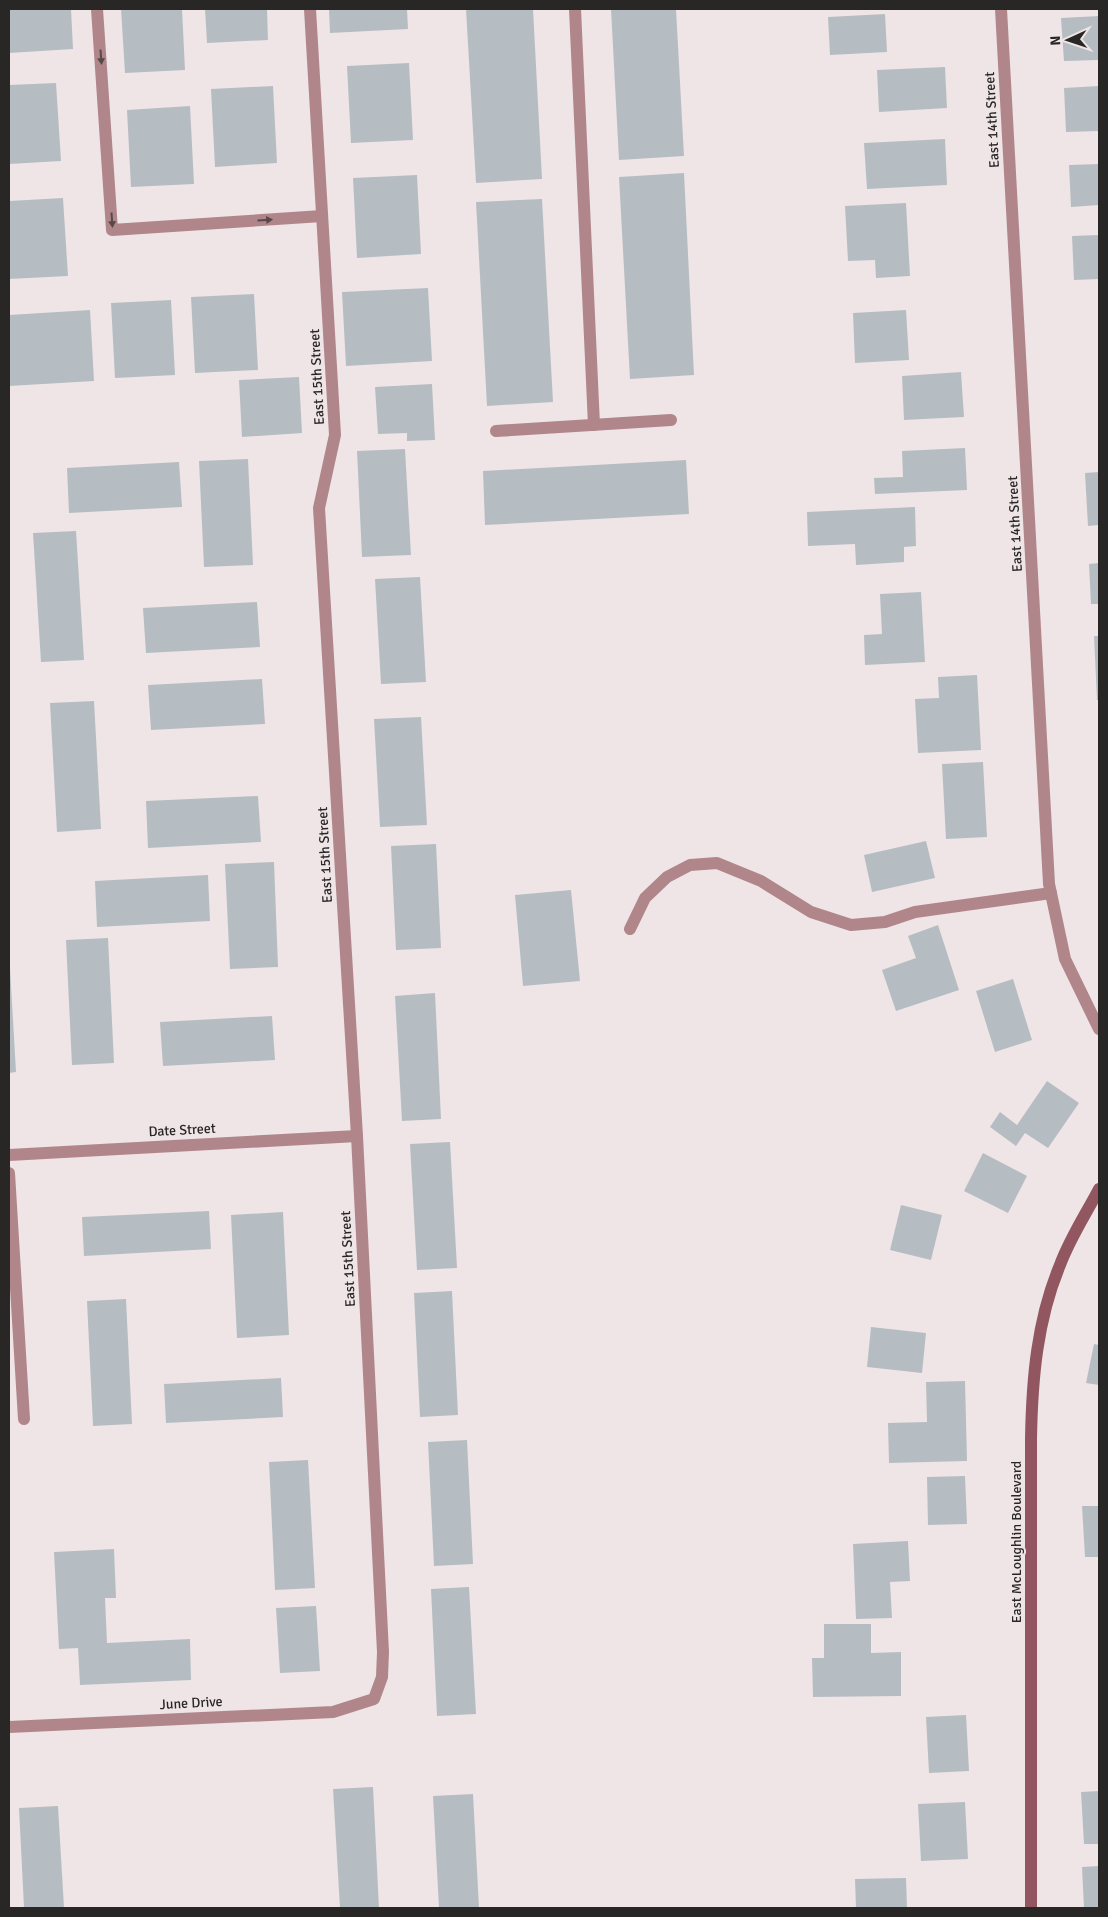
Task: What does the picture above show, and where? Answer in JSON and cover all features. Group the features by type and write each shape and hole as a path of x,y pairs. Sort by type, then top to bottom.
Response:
{"street":[{"path":"97,9 112,230 322,216"},
{"name":"East 15th Street","path":"310,9 335,435 319,508 356,1136 383,1652 382,1677 374,1699"},
{"path":"575,9 594,425"},
{"name":"East 14th Street","path":"1001,9 1049,884 1065,959 1099,1029"},
{"path":"496,431 671,420"},
{"path":"630,929 645,898 667,876 690,865 717,863 761,881 810,912 851,925 885,922 915,912 1051,893"},
{"name":"Date Street","path":"9,1155 356,1136"},
{"path":"9,1173 24,1419"},
{"name":"East McLoughlin Boulevard","path":"1031,1908 1032,1406 1036,1349 1046,1308 1060,1264 1099,1189"},
{"name":"June Drive","path":"9,1726 333,1712 374,1699"}],"building":[{"path":"9,9 71,9 73,49 9,53"},
{"path":"121,9 182,9 185,70 125,73"},
{"path":"205,9 267,9 268,40 207,43"},
{"path":"329,9 407,9 408,29 330,33"},
{"path":"466,9 533,9 542,179 476,183"},
{"path":"611,9 676,9 684,156 619,160"},
{"path":"885,14 887,52 830,55 828,17"},
{"path":"1099,16 1099,60 1064,61 1061,18"},
{"path":"409,63 413,140 351,143 347,66"},
{"path":"945,67 947,108 879,112 877,70"},
{"path":"56,83 61,161 9,164 9,85"},
{"path":"273,86 277,163 215,167 211,89"},
{"path":"1099,86 1099,131 1066,132 1064,88"},
{"path":"190,106 194,184 131,187 127,110"},
{"path":"945,139 947,185 867,189 864,143"},
{"path":"1099,164 1099,205 1071,207 1069,165"},
{"path":"684,173 694,375 630,379 619,177"},
{"path":"417,175 421,254 357,258 353,178"},
{"path":"63,198 68,276 9,279 9,201"},
{"path":"542,199 553,402 487,406 476,202"},
{"path":"906,203 910,276 876,278 875,260 848,261 845,206"},
{"path":"1099,235 1099,279 1074,280 1072,236"},
{"path":"428,288 432,361 346,366 342,292"},
{"path":"254,294 258,370 195,373 191,297"},
{"path":"171,300 175,375 115,378 111,303"},
{"path":"90,310 94,381 9,386 9,315"},
{"path":"906,310 909,360 855,363 853,313"},
{"path":"961,372 964,417 904,420 902,376"},
{"path":"299,377 302,433 242,437 239,380"},
{"path":"432,384 435,440 407,441 407,433 378,434 375,387"},
{"path":"965,448 967,490 875,494 874,478 903,477 902,451"},
{"path":"405,449 411,555 362,557 357,451"},
{"path":"248,459 253,565 204,567 199,461"},
{"path":"686,460 689,514 485,525 483,471"},
{"path":"179,462 182,507 69,513 67,468"},
{"path":"1099,472 1099,525 1088,526 1085,473"},
{"path":"915,507 916,546 904,547 904,562 856,565 855,544 808,546 807,512"},
{"path":"76,531 84,660 41,662 33,533"},
{"path":"1099,563 1099,604 1091,604 1089,564"},
{"path":"420,577 426,682 381,684 375,579"},
{"path":"921,592 925,662 865,665 864,635 882,634 880,594"},
{"path":"257,602 260,647 146,653 143,608"},
{"path":"1094,636 1099,636 1099,700 1097,700"},
{"path":"977,675 981,750 918,753 915,699 939,698 938,677"},
{"path":"262,679 265,724 151,730 148,685"},
{"path":"94,701 101,829 57,832 50,703"},
{"path":"421,717 427,825 380,827 374,719"},
{"path":"983,762 987,837 946,839 942,764"},
{"path":"258,796 261,842 148,848 146,801"},
{"path":"926,841 935,878 872,892 864,855"},
{"path":"436,844 441,948 396,950 391,846"},
{"path":"274,862 278,967 230,969 225,864"},
{"path":"208,875 210,921 97,927 95,881"},
{"path":"571,890 580,981 523,986 515,895"},
{"path":"938,925 959,990 896,1011 882,970 916,958 908,936"},
{"path":"108,938 114,1063 72,1065 66,940"},
{"path":"9,968 16,1072 9,1073"},
{"path":"1013,979 1032,1040 995,1052 976,991"},
{"path":"435,993 441,1119 402,1121 395,996"},
{"path":"272,1016 275,1060 163,1066 160,1022"},
{"path":"1047,1081 1079,1103 1048,1148 1025,1133 1016,1146 990,1127 1000,1112 1017,1125"},
{"path":"450,1142 457,1268 417,1270 410,1144"},
{"path":"983,1153 1027,1176 1008,1213 964,1191"},
{"path":"901,1205 942,1215 931,1260 890,1250"},
{"path":"209,1211 211,1249 84,1256 82,1217"},
{"path":"283,1212 289,1335 237,1338 231,1215"},
{"path":"452,1291 458,1415 420,1417 414,1293"},
{"path":"126,1299 132,1424 93,1426 87,1301"},
{"path":"871,1327 926,1333 922,1373 867,1367"},
{"path":"1094,1344 1099,1345 1099,1385 1086,1383"},
{"path":"281,1378 283,1417 166,1423 164,1384"},
{"path":"965,1381 967,1461 889,1463 888,1423 927,1422 926,1382"},
{"path":"467,1440 473,1564 434,1566 428,1442"},
{"path":"308,1460 315,1588 275,1590 269,1462"},
{"path":"965,1476 967,1524 928,1525 927,1477"},
{"path":"1082,1506 1099,1506 1099,1557 1085,1557"},
{"path":"908,1541 910,1581 890,1582 892,1618 856,1619 853,1544"},
{"path":"114,1549 116,1598 105,1598 107,1643 190,1639 191,1680 80,1685 78,1648 59,1649 54,1552"},
{"path":"469,1587 476,1714 437,1716 431,1589"},
{"path":"316,1606 320,1671 280,1673 276,1608"},
{"path":"824,1624 871,1624 871,1653 901,1652 901,1696 813,1697 812,1658 824,1658"},
{"path":"966,1715 969,1771 929,1773 926,1717"},
{"path":"373,1787 379,1908 340,1908 333,1789"},
{"path":"1099,1791 1099,1844 1084,1844 1081,1792"},
{"path":"473,1794 479,1908 439,1908 433,1796"},
{"path":"965,1802 968,1859 921,1861 918,1804"},
{"path":"58,1806 64,1908 24,1908 19,1808"},
{"path":"1099,1866 1099,1908 1084,1908 1082,1867"},
{"path":"906,1878 907,1908 856,1908 855,1879"}]}
